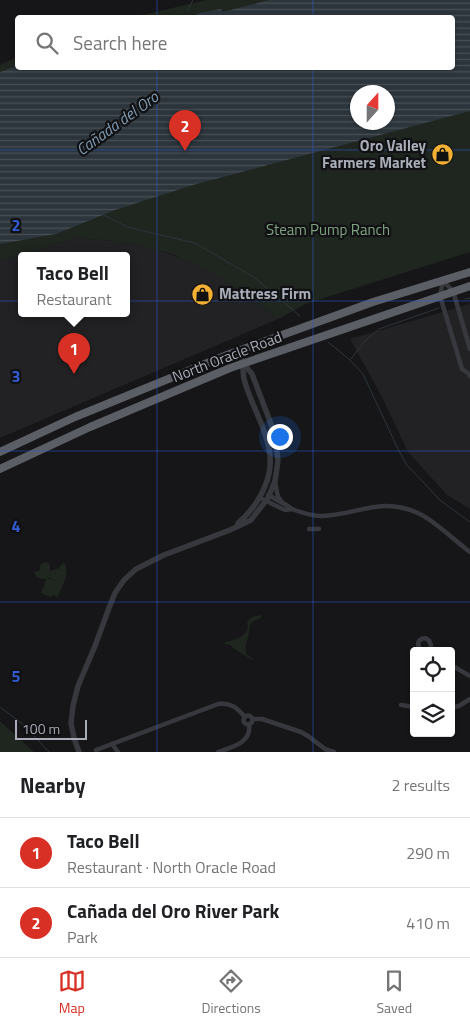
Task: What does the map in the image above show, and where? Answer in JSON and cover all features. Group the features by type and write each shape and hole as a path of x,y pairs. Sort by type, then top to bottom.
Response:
{"highway":[{"name":"North Oracle Road","path":"0,452 75,417 154,384 359,307 470,272"},
{"name":"North Oracle Road","path":"0,469 90,427 243,363 470,286"}],"street":[{"path":"444,281 453,291 470,349"},
{"path":"444,281 440,296 462,369 470,374"},
{"path":"238,352 243,363 252,374 271,424 278,461 275,481 278,497 292,510"},
{"path":"243,363 244,378 269,445 271,462 264,497"},
{"path":"79,752 71,722 78,686 115,593 124,580 136,569 164,555 230,530 264,497 275,481"},
{"path":"264,497 283,503"},
{"path":"264,497 285,510 322,516 370,507 398,506 428,518 470,552"},
{"path":"309,529 318,529"},
{"path":"419,647 418,644 423,638 431,642 431,647"},
{"path":"455,667 470,676"},
{"path":"455,707 470,700"},
{"path":"96,750 218,704 227,704 235,707 244,717 244,723 249,724"},
{"path":"401,705 410,706"},
{"path":"244,717 249,716 252,719 268,720 301,732 325,749 334,752"},
{"path":"218,752 243,741 249,733 249,724 252,719"},
{"path":"112,744 118,752"}],"shaded area":[{"path":"75,238 133,244 187,260 226,280 278,319 0,438 0,261 18,255 18,317 130,317 130,252 29,252"},
{"path":"470,304 470,509 447,495 408,452 382,397 350,339"}],"green space":[{"name":"Steam Pump Ranch","path":"207,0 470,0 470,252 308,303 278,319 242,291 206,269 172,254 133,244 75,238 29,252 18,252 18,255 0,261 0,65 15,58 15,70 455,70 455,15 143,15"},
{"path":"44,562 50,565 50,571 59,568 63,563 66,565 66,577 58,597 52,595 51,597 41,593 47,578 37,578 34,572 40,570 40,565"},
{"path":"261,615 261,618 253,621 250,625 246,645 246,654 252,660 231,645 224,644 245,634 248,620"},
{"path":"0,721 34,752 0,752"}],"water":[{"name":"Cañada del Oro","path":"269,0 470,0 470,111 193,185 115,210 56,234 0,244 0,72 15,67 15,70 455,70 455,15 196,15 221,9 223,12"}],"waterway":[{"path":"187,11 193,0"},
{"path":"102,214 127,227 195,243 255,278 300,316"},
{"path":"465,299 470,298"},
{"path":"351,359 365,341 379,329 439,308"},
{"path":"328,342 350,360 363,374 406,464 441,501 470,522"},
{"path":"0,707 25,726 49,752"}],"place":[{"name":"Cañada del Oro River Park","path":"185,151"},
{"name":"Oro Valley Farmers Market","path":"442,155"},
{"name":"Mattress Firm","path":"203,294"},
{"name":"Taco Bell","path":"74,374"}]}
